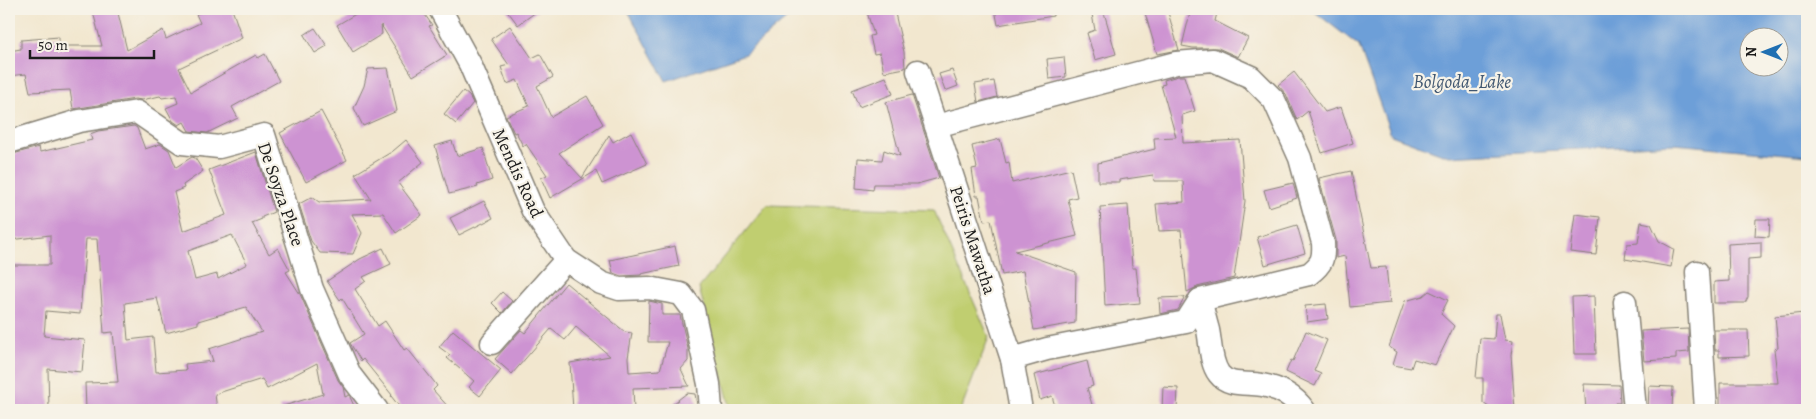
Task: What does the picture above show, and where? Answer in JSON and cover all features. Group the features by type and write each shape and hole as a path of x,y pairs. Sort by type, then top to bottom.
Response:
{"street":[{"name":"Mendis Road","path":"440,9 470,64 533,212 566,260 601,283 620,289 649,288 681,294 693,310 709,384 711,410"},
{"path":"936,126 1176,63 1213,60 1251,77 1274,100 1300,158 1323,243 1324,257 1318,268 1309,274 1200,300 1186,322 1047,349 1012,359"},
{"name":"Peiris Mawatha","path":"918,71 1012,359 1021,410"},
{"name":"De Soyza Place","path":"9,142 79,121 137,112 182,143 219,147 264,135 312,289 350,374 376,410"},
{"path":"492,343 566,260"},
{"path":"1697,272 1706,410"},
{"path":"1200,300 1208,330 1212,356 1220,374 1230,382 1261,384 1276,388 1304,410"},
{"path":"1625,302 1634,410"}],"green space":[{"path":"767,205 934,210 989,337 961,410 731,410 699,288"}],"water":[{"path":"627,9 799,9 745,54 666,81"},
{"name":"Bolgoda_Lake","path":"1311,9 1807,9 1807,156 1674,144 1448,156 1391,135 1359,46"}],"building":[{"path":"117,9 127,50 163,30 166,39 200,23 196,14 209,9 232,9 242,38 179,68 191,92 256,55 258,58 265,54 279,81 232,107 238,118 207,133 189,131 184,122 179,125 173,121 166,108 178,103 176,96 162,98 160,96 142,100 135,99 73,109 70,90 30,92 26,74 9,76 9,51 21,49 21,40 59,37 59,46 102,46 93,12"},
{"path":"364,9 421,9 432,25 429,26 447,55 413,76 381,25 382,34 353,52 337,25"},
{"path":"506,9 540,9 518,25"},
{"path":"866,9 894,9 904,52 905,68 884,72 880,53 874,54 870,36 874,35"},
{"path":"995,9 1053,9 1053,16 998,25"},
{"path":"1091,9 1103,9 1116,54 1095,60 1087,33 1095,30"},
{"path":"1167,9 1179,50 1157,54 1145,13"},
{"path":"1191,9 1218,9 1215,21 1248,38 1238,57 1218,48 1182,46"},
{"path":"510,26 532,58 540,54 553,77 537,86 551,117 587,96 603,124 559,153 582,178 609,135 613,142 631,132 647,164 602,184 596,171 550,198 541,178 547,175 526,144 523,146 506,116 529,106 517,80 507,84 501,67 509,65 491,39"},
{"path":"315,28 327,46 315,53 304,35"},
{"path":"1064,57 1066,77 1049,79 1047,59"},
{"path":"388,68 397,111 363,126 354,108 364,86 368,69"},
{"path":"952,70 958,86 945,91 939,74"},
{"path":"1294,72 1325,112 1341,107 1353,143 1322,153 1308,111 1297,120 1286,94 1278,85"},
{"path":"1184,76 1195,111 1182,115 1183,143 1240,140 1245,201 1234,278 1197,287 1187,292 1181,230 1159,231 1156,204 1184,202 1183,181 1154,181 1153,175 1119,180 1119,182 1098,182 1098,163 1155,149 1154,138 1176,137 1161,85 1165,84 1164,80"},
{"path":"886,77 893,94 859,107 852,90"},
{"path":"994,81 997,97 978,102 975,84"},
{"path":"463,91 473,103 456,124 444,114"},
{"path":"912,95 939,178 917,184 874,184 873,190 856,188 858,158 882,160 884,150 900,156 886,102"},
{"path":"321,111 347,160 306,182 280,133"},
{"path":"134,126 137,128 145,149 160,144 169,150 176,167 192,157 195,158 203,171 183,185 184,188 174,192 183,231 226,215 209,170 256,152 274,212 252,223 269,254 278,248 290,270 286,272 300,294 338,380 343,387 345,397 349,395 356,410 281,410 280,407 323,394 317,363 267,389 262,379 215,394 217,410 86,410 85,383 118,382 113,332 104,333 97,239 86,239 80,314 46,311 44,336 85,340 82,372 48,369 49,410 9,410 9,265 50,265 50,235 11,240 9,155 39,147 40,152 92,140 90,134 98,131","holes":["232,235 247,264 218,279 217,274 195,280 188,251","157,298 166,333 198,324 198,321 246,307 262,332 209,349 213,361 185,364 186,370 156,372 153,337 128,340 125,303"]},
{"path":"1000,139 1006,163 1009,162 1012,183 1071,169 1077,197 1068,199 1077,236 1015,251 1076,272 1075,323 1034,330 1023,271 1002,275 991,220 984,221 979,196 976,196 972,169 977,168 972,146"},
{"path":"406,140 423,162 398,183 422,215 396,233 383,213 352,214 362,233 353,254 320,253 311,241 299,204 312,197 319,202 371,199 355,174 393,151"},
{"path":"452,141 457,156 483,148 492,180 477,185 478,187 449,194 435,146"},
{"path":"1351,171 1371,268 1386,267 1390,303 1350,307 1345,256 1336,258 1336,240 1319,178"},
{"path":"1293,183 1297,198 1269,207 1264,190"},
{"path":"484,201 493,218 459,235 450,218"},
{"path":"1128,205 1132,268 1136,268 1140,303 1105,306 1100,207"},
{"path":"1575,214 1600,217 1596,255 1570,252"},
{"path":"1756,219 1770,219 1769,237 1755,236"},
{"path":"1641,222 1651,224 1659,241 1674,249 1671,267 1625,259 1627,244 1638,243"},
{"path":"1297,225 1305,253 1265,265 1257,237"},
{"path":"1761,242 1761,258 1748,259 1748,297 1745,303 1714,303 1714,282 1729,281 1728,244"},
{"path":"675,246 679,266 641,275 621,276 613,273 610,260"},
{"path":"383,248 391,264 363,277 366,281 355,289 378,326 385,321 404,350 407,348 435,383 437,386 433,390 451,410 402,410 363,359 361,361 350,343 364,334 342,298 340,300 327,281 360,259"},
{"path":"566,283 625,332 632,333 628,358 629,372 660,370 668,342 648,342 649,301 662,304 662,315 680,315 688,349 688,361 681,369 689,386 633,388 634,410 573,410 570,363 610,356 576,327 565,340 551,329 512,374 495,359 521,330 525,333"},
{"path":"1429,291 1448,300 1441,314 1454,326 1435,365 1414,359 1411,368 1393,365 1397,352 1389,347 1405,301 1423,296"},
{"path":"502,292 512,301 502,313 492,303"},
{"path":"1594,296 1596,354 1574,354 1572,297"},
{"path":"1185,297 1178,310 1160,314 1159,298"},
{"path":"1326,304 1328,319 1307,322 1305,306"},
{"path":"1804,313 1807,350 1807,410 1720,410 1720,383 1778,383 1774,349 1778,348 1775,316"},
{"path":"1496,314 1500,314 1505,340 1513,341 1511,355 1515,410 1493,410 1483,403 1483,378 1476,378 1480,338 1494,339"},
{"path":"1688,329 1689,352 1676,353 1676,359 1644,361 1641,331"},
{"path":"453,330 501,370 480,396 469,387 474,381 447,358 450,355 439,347"},
{"path":"1714,330 1748,330 1749,356 1719,357 1719,350 1715,350"},
{"path":"1306,331 1327,340 1314,371 1321,374 1315,386 1286,372"},
{"path":"1087,361 1093,386 1087,388 1093,408 1085,410 1056,410 1052,396 1040,400 1034,375"},
{"path":"1584,384 1619,385 1620,403 1615,403 1616,410 1586,410"},
{"path":"1649,386 1673,387 1672,410 1648,410"},
{"path":"1163,387 1178,388 1177,410 1162,410"},
{"path":"687,393 695,394 698,410 665,410"}]}
